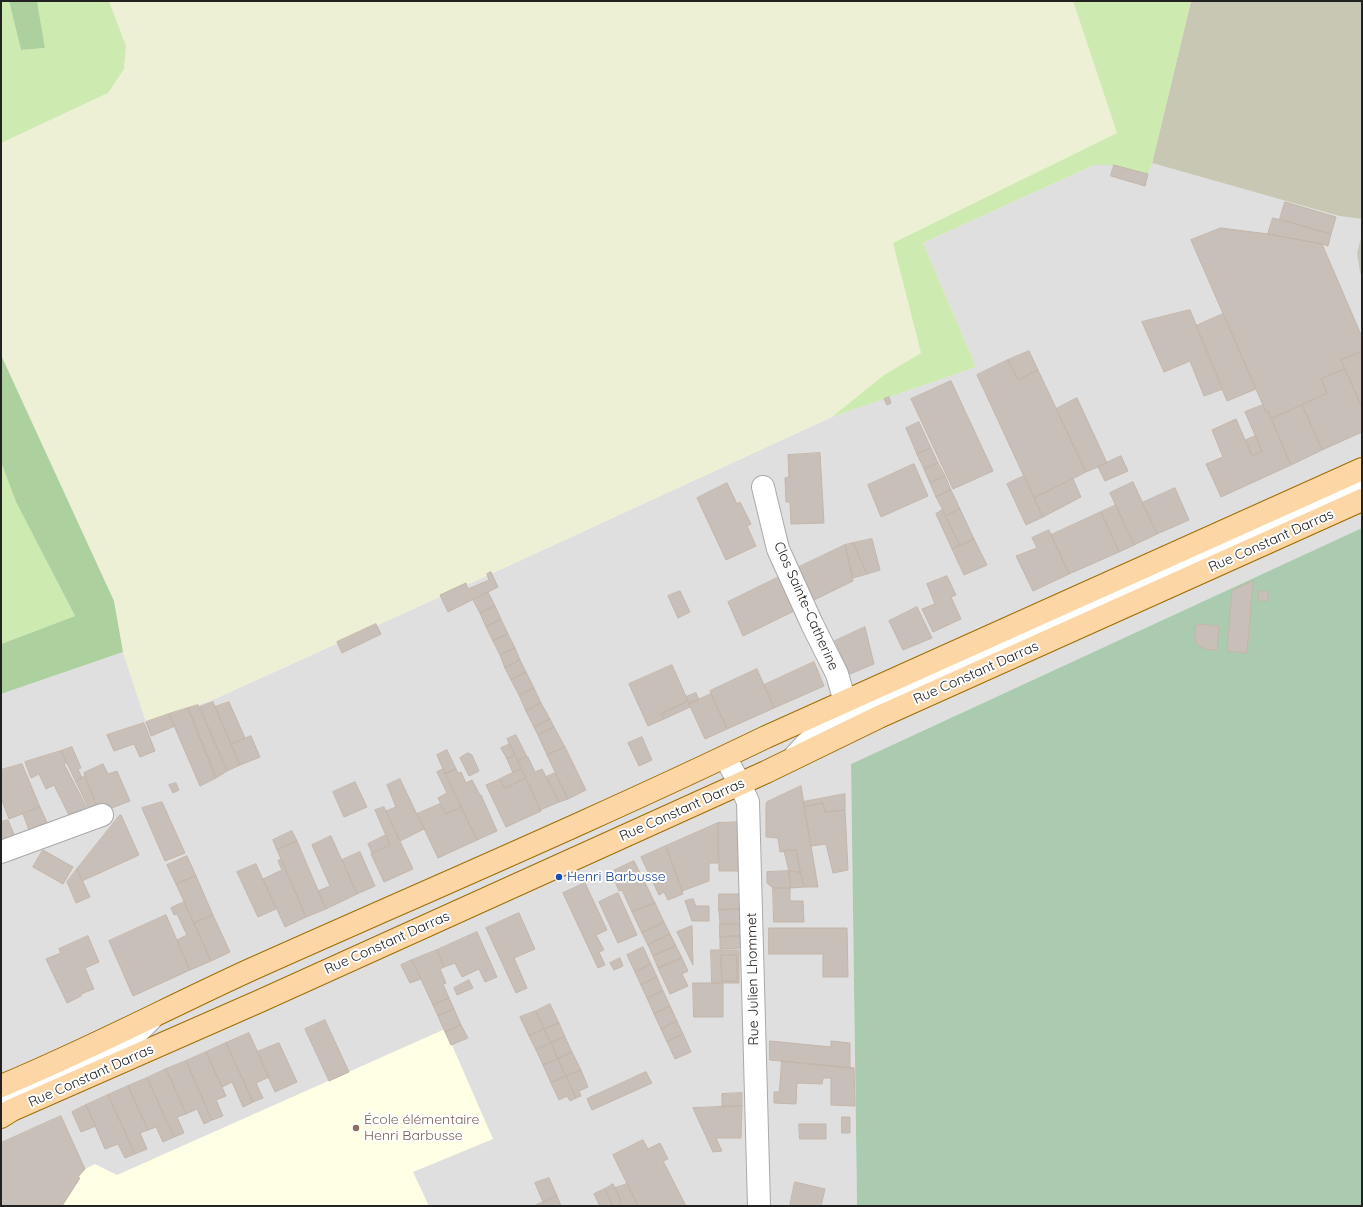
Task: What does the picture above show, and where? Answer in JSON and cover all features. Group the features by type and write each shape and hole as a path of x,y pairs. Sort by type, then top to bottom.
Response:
{"main road":[{"name":"Rue Constant Darras","path":"1,1086 49,1066 154,1015 257,968 669,784 845,702 1362,469"},
{"name":"Rue Constant Darras","path":"1,1117 12,1110 253,1004 740,784 886,714 1362,500"}],"street":[{"path":"793,759 807,743 824,729 867,707 1362,485"},
{"name":"Clos Sainte-Catherine","path":"763,487 778,549 812,624 837,674 845,702"},
{"name":"Rue Julien Lhommet","path":"725,757 748,802 759,1206"},
{"path":"1,852 102,815"},
{"path":"1,1102 127,1043 154,1015"}],"shaded area":[{"path":"109,1 1073,1 1117,133 893,243 921,353 884,375 832,417 210,701 146,722 123,652 114,601 1,355 1,143 108,93 126,46"},
{"path":"1191,1 1362,1 1362,219 1339,216 1152,163"},
{"path":"1152,163 1339,216 1362,219 1362,234 1357,253 1360,273 1362,273 1362,528 851,764 857,1206 1,1206 1,694 123,652 146,722 210,701 832,417 976,367 923,243 1094,165 1114,165 1148,174"},
{"path":"1362,234 1362,273 1360,273 1357,253"},
{"path":"1362,528 1362,1206 857,1206 851,764"},
{"name":"École élémentaire Henri Barbusse","path":"445,1029 493,1139 413,1172 429,1206 1,1206 1,1143 61,1116 85,1169 95,1164 117,1175"}],"green space":[{"path":"1,1 9,1 21,50 45,48 37,1 109,1 126,46 124,69 108,93 1,143"},
{"path":"9,1 37,1 45,48 21,50"},
{"path":"1073,1 1191,1 1152,163 1148,174 1114,165 1094,165 923,243 976,367 832,417 884,375 921,353 893,243 1117,133"},
{"path":"1,355 114,601 123,652 1,694 1,644 75,616 16,502 1,462"},
{"path":"1,462 16,502 75,616 1,644"}],"building":[{"path":"1114,165 1148,174 1145,186 1111,176"},
{"path":"1285,202 1336,217 1331,234 1280,219"},
{"path":"1273,218 1331,234 1328,246 1268,234"},
{"path":"1221,228 1268,234 1322,244 1362,337 1362,351 1341,360 1345,369 1321,379 1327,393 1271,419 1268,411 1266,412 1191,240"},
{"path":"1190,310 1223,389 1204,396 1190,361 1164,372 1142,322"},
{"path":"1223,314 1256,389 1227,401 1196,326"},
{"path":"1029,351 1038,370 1018,380 1008,360"},
{"path":"1362,351 1362,408 1341,360"},
{"path":"1008,360 1018,380 1038,370 1086,472 1034,498 977,375"},
{"path":"1345,369 1362,408 1362,432 1322,450 1302,405 1327,393 1321,379"},
{"path":"951,381 993,471 953,489 911,399"},
{"path":"889,397 891,403 887,405 884,399"},
{"path":"1077,398 1107,463 1086,472 1056,409"},
{"path":"1263,405 1266,412 1268,411 1291,465 1221,497 1206,464 1223,457 1212,430 1236,419 1252,456 1262,451 1245,412"},
{"path":"1302,405 1322,450 1291,465 1271,419"},
{"path":"919,422 931,448 917,454 906,428"},
{"path":"1256,436 1262,451 1252,456 1246,440"},
{"path":"931,448 938,463 924,469 917,454"},
{"path":"820,453 824,523 791,524 790,502 786,502 785,478 789,477 788,455"},
{"path":"1121,456 1128,471 1105,481 1098,467"},
{"path":"938,463 945,476 930,483 924,469"},
{"path":"914,464 928,496 881,517 868,485"},
{"path":"945,476 951,490 936,497 930,483"},
{"path":"1024,476 1043,517 1026,525 1007,484"},
{"path":"1073,479 1081,497 1043,517 1034,498"},
{"path":"1133,482 1157,534 1134,545 1110,493"},
{"path":"727,483 737,504 740,502 751,524 747,526 756,546 726,560 697,498"},
{"path":"1175,488 1189,520 1157,534 1142,503"},
{"path":"951,490 960,509 946,516 936,497"},
{"path":"1116,505 1134,545 1119,552 1101,512"},
{"path":"960,509 974,539 960,546 946,516"},
{"path":"942,510 960,546 952,549 936,514"},
{"path":"1101,512 1119,552 1069,574 1051,535"},
{"path":"1049,530 1069,574 1033,591 1016,556 1037,548 1032,538"},
{"path":"872,539 880,570 867,574 853,543"},
{"path":"974,539 987,565 964,575 952,549"},
{"path":"853,543 867,574 853,578 845,545"},
{"path":"845,545 853,581 812,601 797,568"},
{"path":"491,572 498,587 448,612 440,595 466,583 468,589 489,580 487,574"},
{"path":"947,576 956,595 951,597 961,619 933,632 922,609 935,604 927,584"},
{"path":"779,577 794,611 743,636 728,602"},
{"path":"1253,581 1247,653 1227,651 1232,591"},
{"path":"680,591 690,612 678,618 668,596"},
{"path":"1259,591 1268,592 1268,601 1259,600"},
{"path":"488,592 495,606 480,613 473,600"},
{"path":"495,606 501,619 486,627 480,613"},
{"path":"917,607 932,638 903,650 889,621"},
{"path":"501,619 508,634 493,641 486,627"},
{"path":"376,624 381,634 342,653 337,642"},
{"path":"1196,624 1219,626 1217,650 1205,649 1196,643"},
{"path":"865,627 874,664 850,674 835,641"},
{"path":"508,634 515,648 500,655 493,641"},
{"path":"515,648 520,660 505,668 500,655"},
{"path":"520,660 526,672 511,680 505,668"},
{"path":"814,662 824,686 774,708 764,685"},
{"path":"672,665 688,701 661,714 664,719 648,726 629,684"},
{"path":"757,669 774,708 727,729 710,691"},
{"path":"526,672 534,688 519,695 511,680"},
{"path":"534,688 541,703 526,711 519,695"},
{"path":"696,693 699,700 689,704 686,697"},
{"path":"711,694 727,729 705,739 689,704"},
{"path":"688,701 690,707 664,719 661,714"},
{"path":"213,702 240,765 227,771 200,707"},
{"path":"229,702 245,738 231,744 215,707"},
{"path":"541,703 550,719 534,727 526,711"},
{"path":"198,705 227,771 216,778 188,708"},
{"path":"188,708 216,778 200,786 169,714"},
{"path":"169,714 175,726 151,736 146,722"},
{"path":"550,719 554,727 538,735 534,727"},
{"path":"144,723 155,751 140,757 134,744 114,751 107,735"},
{"path":"554,727 565,747 547,755 538,735"},
{"path":"516,735 527,757 518,761 507,739"},
{"path":"251,736 260,757 240,765 231,744"},
{"path":"642,737 652,760 639,766 628,743"},
{"path":"510,744 515,755 507,759 501,748"},
{"path":"72,747 81,768 78,769 82,778 76,782 61,751"},
{"path":"565,747 586,790 568,799 547,755"},
{"path":"447,750 456,769 445,774 437,755"},
{"path":"61,751 66,763 64,764 87,808 70,817 54,785 46,789 39,774 31,778 25,762"},
{"path":"468,753 472,755 479,771 469,776 460,758"},
{"path":"515,755 521,769 513,773 507,759"},
{"path":"528,757 535,772 542,769 559,802 540,810 518,761"},
{"path":"22,764 40,807 9,819 1,798 1,770"},
{"path":"103,764 108,774 117,771 130,801 99,813 84,773"},
{"path":"444,769 461,807 446,814 438,798 447,793 437,772"},
{"path":"456,769 458,773 461,772 466,783 472,780 481,795 497,831 477,840 445,774"},
{"path":"521,769 526,778 505,788 500,779"},
{"path":"555,773 568,799 559,802 546,777"},
{"path":"85,776 98,809 91,813 76,782"},
{"path":"526,778 541,811 506,827 486,785 500,779 505,788"},
{"path":"400,779 424,829 400,841 386,811 396,807 387,785"},
{"path":"355,782 367,807 344,817 333,792"},
{"path":"176,783 179,790 173,793 169,785"},
{"path":"801,786 818,887 804,887 796,850 780,852 778,838 766,837 767,802"},
{"path":"845,794 845,810 825,812 823,803 804,807 803,802"},
{"path":"162,802 185,853 165,861 142,808"},
{"path":"823,803 825,812 845,810 848,870 833,873 826,844 811,846 804,807"},
{"path":"440,804 446,814 461,807 477,840 438,858 417,814"},
{"path":"40,807 50,829 31,835 23,814"},
{"path":"384,807 413,869 384,882 371,854 390,845 375,810"},
{"path":"120,815 139,855 82,881 77,869"},
{"path":"8,820 16,839 1,844 1,822"},
{"path":"741,822 741,871 719,871 718,823"},
{"path":"718,823 718,863 709,863 709,881 682,891 666,846"},
{"path":"292,831 297,841 277,850 273,840"},
{"path":"386,835 390,845 372,853 368,844"},
{"path":"331,836 357,894 326,909 318,891 330,886 312,845"},
{"path":"297,841 326,909 306,917 277,850"},
{"path":"666,846 683,894 668,900 664,892 659,895 641,857"},
{"path":"43,850 73,867 63,884 33,867"},
{"path":"796,850 800,872 789,871 784,851"},
{"path":"360,852 375,886 357,894 342,860"},
{"path":"187,856 196,876 176,884 167,865"},
{"path":"281,859 306,917 285,927 263,879 282,870 278,861"},
{"path":"634,861 655,903 632,912 622,890 619,891 611,872"},
{"path":"256,864 276,909 258,917 237,872"},
{"path":"77,869 90,897 76,903 67,882"},
{"path":"789,871 800,872 804,887 791,888"},
{"path":"789,871 791,888 773,888 767,883 767,872"},
{"path":"196,876 213,915 194,923 176,884"},
{"path":"585,883 607,930 596,935 604,950 599,952 605,965 598,968 563,893"},
{"path":"773,888 790,888 790,901 803,901 804,922 774,922"},
{"path":"618,893 637,935 618,943 599,902"},
{"path":"719,894 741,894 741,909 719,910"},
{"path":"693,899 696,906 709,906 709,921 692,921 685,901"},
{"path":"184,902 211,961 190,970 177,940 187,935 177,914 174,915 171,908"},
{"path":"655,903 664,922 642,933 632,912"},
{"path":"741,909 742,924 720,924 719,910"},
{"path":"519,913 535,949 514,958 527,988 516,993 486,928"},
{"path":"166,915 190,970 133,996 109,941"},
{"path":"213,915 230,952 211,961 194,923"},
{"path":"664,922 670,934 648,945 642,933"},
{"path":"720,924 742,924 742,936 720,937"},
{"path":"692,926 693,965 677,932"},
{"path":"769,928 847,928 848,977 823,977 823,954 769,954"},
{"path":"477,932 497,977 485,982 479,969 462,977 455,963 444,967 437,950"},
{"path":"670,934 676,946 653,956 648,945"},
{"path":"88,936 99,962 85,968 94,989 81,994 81,996 67,1003 46,959 61,953 59,949"},
{"path":"742,936 742,948 720,949 720,937"},
{"path":"676,946 682,958 658,968 653,956"},
{"path":"643,947 651,964 635,972 627,955"},
{"path":"437,950 444,967 440,969 446,983 443,984 449,998 433,1005 412,960"},
{"path":"711,950 739,950 739,983 737,983 737,955 721,955 722,983 712,983"},
{"path":"721,955 737,955 737,981 722,981"},
{"path":"620,958 623,966 614,970 610,963"},
{"path":"682,958 688,971 682,974 688,986 670,994 658,968"},
{"path":"412,960 421,979 410,983 401,965"},
{"path":"651,964 657,977 641,985 635,972"},
{"path":"657,977 663,991 647,998 641,985"},
{"path":"469,980 473,988 457,995 454,988"},
{"path":"722,981 737,981 737,983 722,983"},
{"path":"693,983 723,983 723,1017 694,1017"},
{"path":"663,991 670,1006 654,1014 647,998"},
{"path":"449,998 454,1009 438,1016 433,1005"},
{"path":"550,1004 559,1023 544,1029 536,1011"},
{"path":"670,1006 677,1021 661,1029 654,1014"},
{"path":"454,1009 461,1025 445,1032 438,1016"},
{"path":"536,1011 544,1029 529,1036 520,1017"},
{"path":"325,1020 349,1072 329,1081 305,1029"},
{"path":"677,1021 683,1034 667,1042 661,1029"},
{"path":"559,1023 565,1037 551,1043 544,1029"},
{"path":"461,1025 468,1038 451,1045 445,1032"},
{"path":"544,1029 551,1043 536,1050 529,1036"},
{"path":"249,1033 269,1077 256,1083 263,1098 253,1102 226,1043"},
{"path":"683,1034 691,1052 675,1059 667,1042"},
{"path":"565,1037 572,1052 558,1059 551,1043"},
{"path":"770,1041 831,1047 831,1041 850,1043 850,1068 770,1060"},
{"path":"226,1043 253,1102 243,1107 232,1082 222,1087 206,1052"},
{"path":"279,1043 297,1082 275,1092 257,1052"},
{"path":"551,1043 558,1059 543,1065 536,1050"},
{"path":"206,1052 226,1096 216,1100 223,1116 212,1120 186,1061"},
{"path":"572,1052 581,1070 566,1076 558,1059"},
{"path":"558,1059 566,1076 551,1083 543,1065"},
{"path":"186,1061 212,1120 204,1124 197,1109 186,1114 166,1069"},
{"path":"782,1061 854,1068 855,1106 831,1105 831,1078 823,1078 822,1084 797,1083 796,1104 774,1103 774,1092 779,1092"},
{"path":"166,1069 186,1114 177,1117 184,1133 174,1137 147,1078"},
{"path":"581,1070 588,1087 579,1091 581,1096 576,1098 566,1076"},
{"path":"646,1072 652,1083 592,1110 587,1099"},
{"path":"566,1076 576,1098 570,1101 567,1096 559,1100 551,1083"},
{"path":"147,1078 174,1137 163,1142 156,1127 148,1130 128,1086"},
{"path":"128,1086 148,1130 140,1133 147,1149 135,1154 108,1095"},
{"path":"742,1093 742,1106 722,1107 722,1094"},
{"path":"108,1095 135,1154 125,1158 118,1144 105,1149 86,1105"},
{"path":"86,1105 96,1126 81,1132 72,1112"},
{"path":"742,1106 741,1138 716,1138 722,1151 713,1152 693,1108"},
{"path":"61,1116 85,1169 78,1177 80,1178 62,1206 1,1206 1,1143"},
{"path":"842,1117 850,1117 850,1133 842,1133"},
{"path":"799,1124 826,1124 826,1139 800,1139"},
{"path":"643,1140 648,1149 660,1143 668,1159 663,1161 686,1206 638,1206 613,1155"},
{"path":"549,1178 557,1196 543,1202 535,1183"},
{"path":"795,1182 825,1189 821,1206 790,1206"},
{"path":"613,1184 621,1201 619,1202 621,1206 613,1206 605,1189"},
{"path":"627,1184 638,1206 621,1206 619,1202 621,1201 615,1188"},
{"path":"605,1189 613,1206 600,1206 594,1194"},
{"path":"557,1196 561,1206 534,1206"}],"place":[{"name":"Henri Barbusse","path":"559,877"},
{"name":"École élémentaire Henri Barbusse","path":"356,1128"}]}
